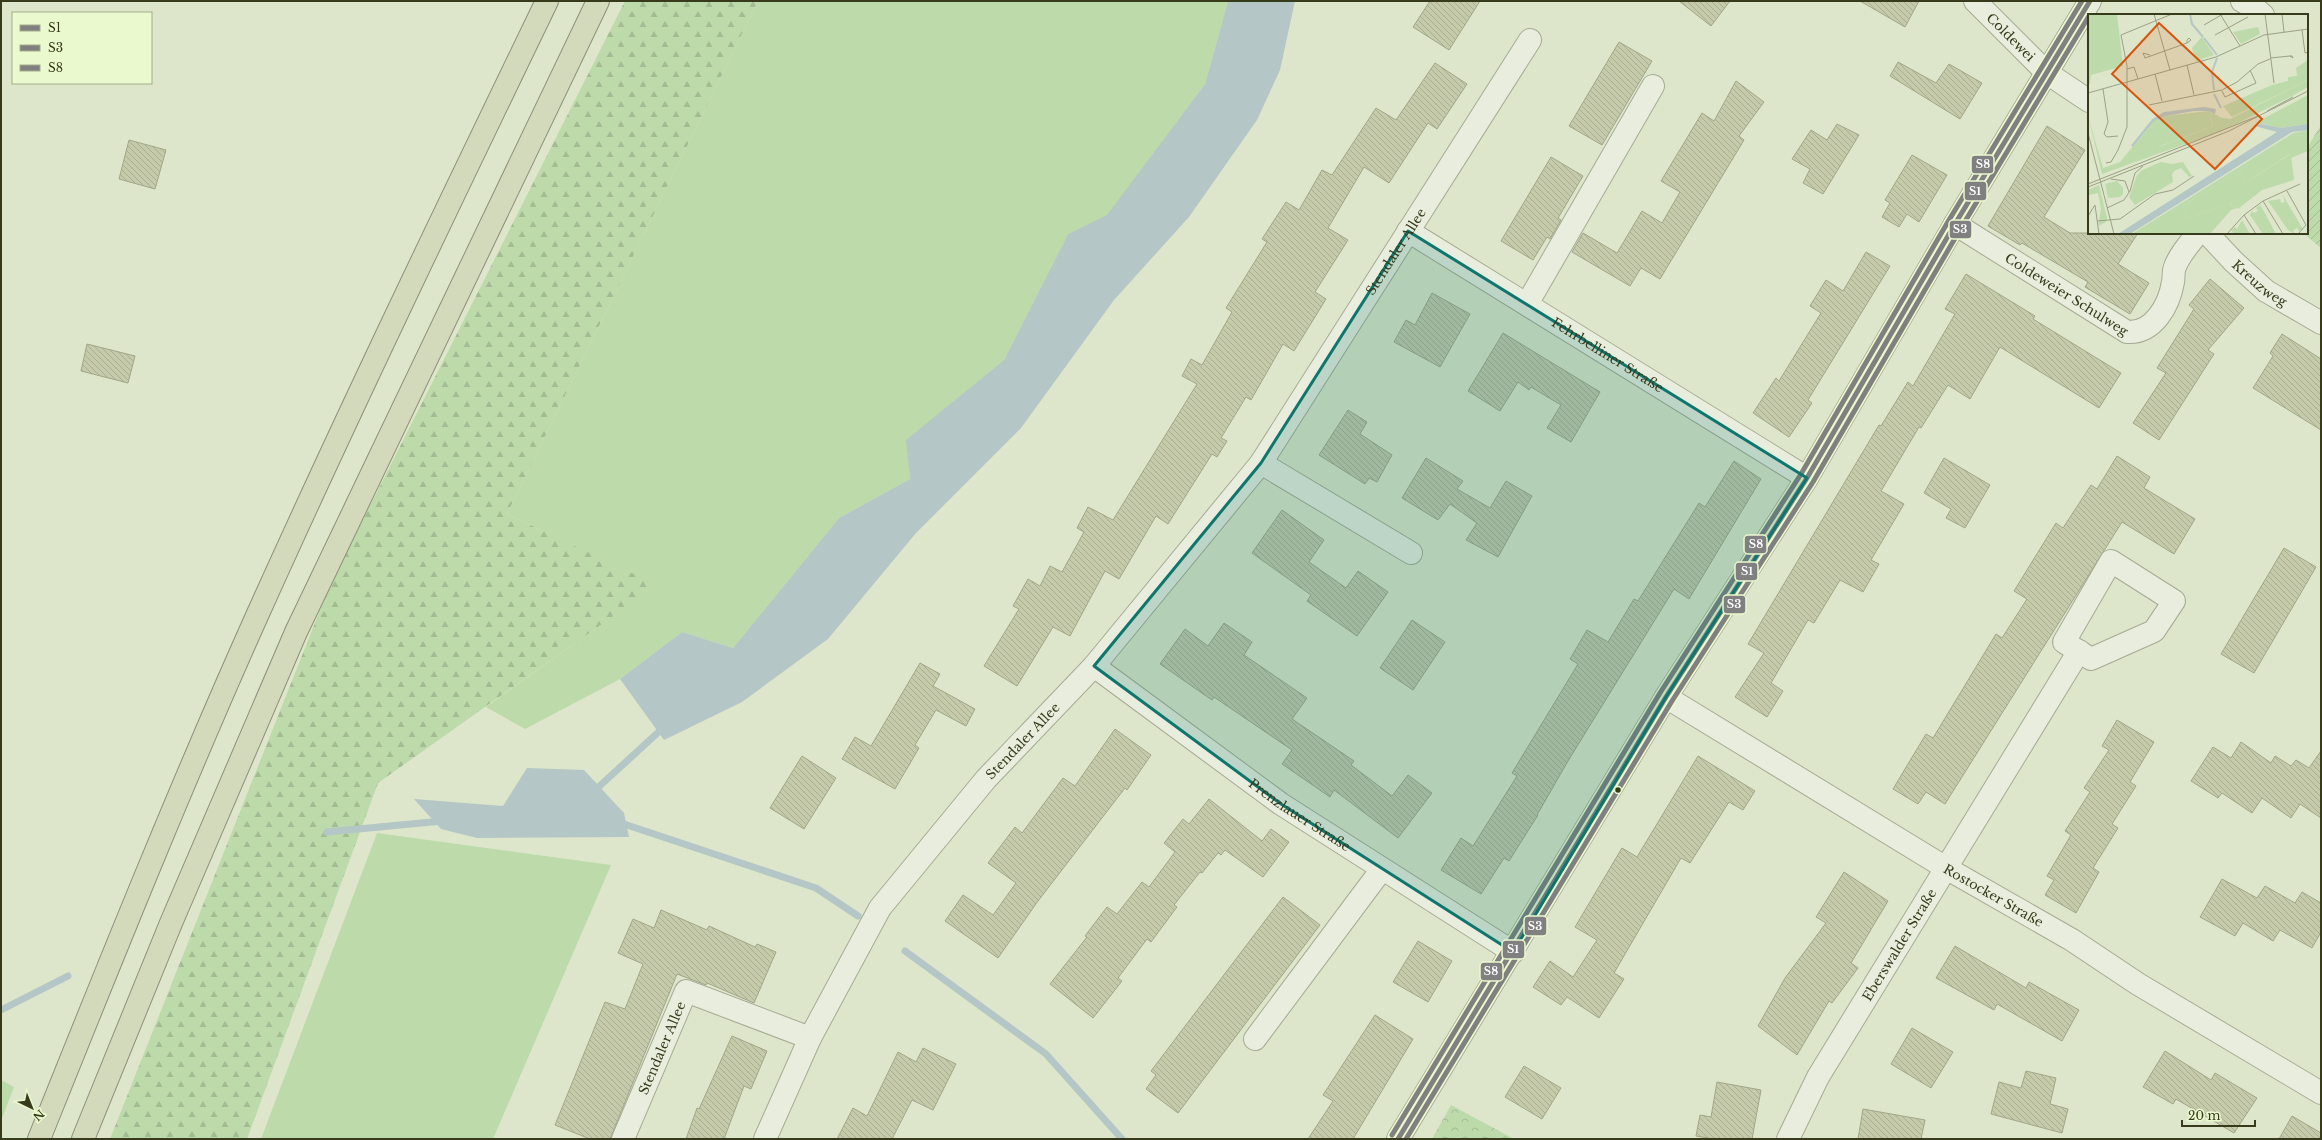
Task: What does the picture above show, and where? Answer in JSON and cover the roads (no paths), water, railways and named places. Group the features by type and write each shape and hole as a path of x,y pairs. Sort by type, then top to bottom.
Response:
{"highway":[{"path":"39,1139 134,903 255,620 393,320 547,1"},
{"path":"83,1139 170,923 296,632 598,1"}],"street":[{"name":"Coldewei","path":"1975,1 2047,73"},
{"path":"1398,1139 1666,697 1807,478 1955,224 2090,1"},
{"path":"2242,1 2256,8 2262,14"},
{"name":"Stendaler Allee","path":"765,1139 810,1038 880,908 986,779 1094,666 1262,463 1530,40"},
{"path":"2047,73 2088,100"},
{"path":"1527,304 1653,86"},
{"name":"Coldeweier Schulweg","path":"1955,224 2126,332 2138,333 2152,324 2166,305 2173,284 2175,266 2197,234"},
{"name":"Fehrbelliner Straße","path":"1408,231 1807,478"},
{"name":"Kreuzweg","path":"2209,234 2233,261 2266,291 2321,323"},
{"path":"1262,463 1411,553"},
{"path":"2111,561 2174,601 2154,631 2091,659 2079,651 2064,642 2111,561"},
{"name":"Eberswalder Straße","path":"1788,1139 1818,1077 2079,651"},
{"name":"Prenzlauer Straße","path":"1094,666 1281,804 1512,952"},
{"name":"Rostocker Straße","path":"1666,697 1946,868 2072,940 2138,984 2321,1093"},
{"path":"1255,1039 1382,869"},
{"name":"Stendaler Allee","path":"623,1139 686,991 810,1038"}],"waterway":[{"path":"592,793 664,727"},
{"path":"327,832 442,821"},
{"path":"618,822 816,888 858,916"},
{"path":"905,951 1046,1054 1122,1139"},
{"path":"3,1009 68,976"}]}
